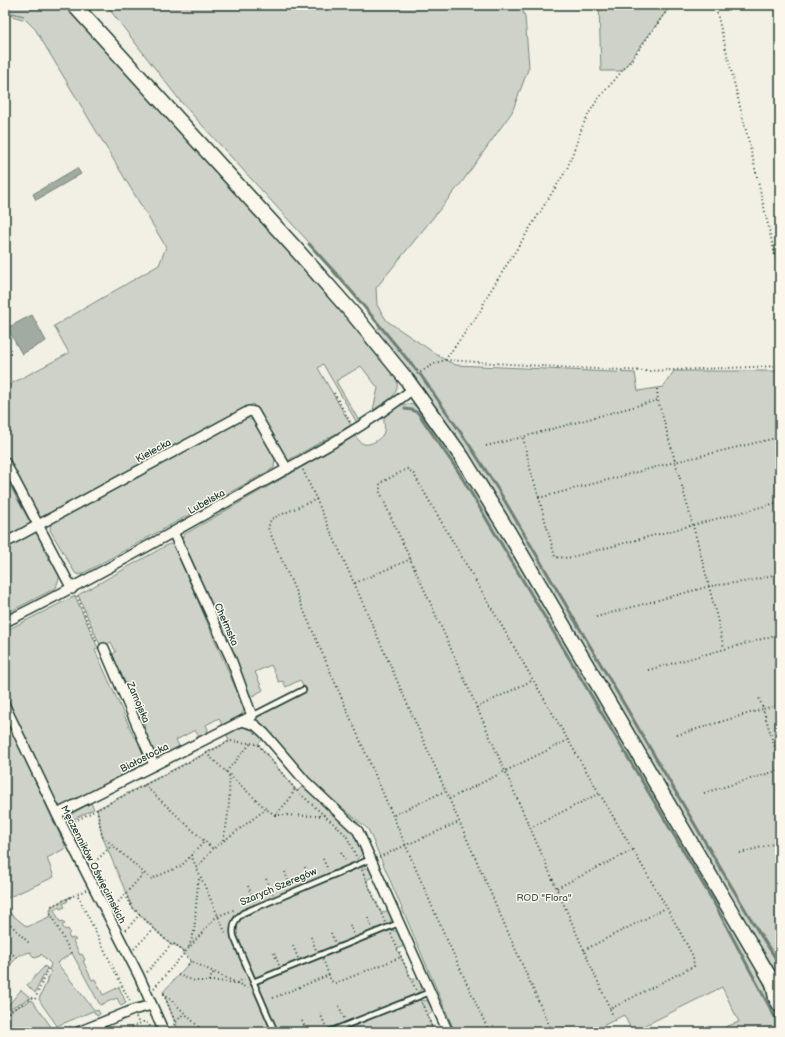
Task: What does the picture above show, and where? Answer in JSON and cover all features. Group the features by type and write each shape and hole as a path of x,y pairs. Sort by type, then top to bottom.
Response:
{"main road":[{"path":"74,5 300,253 354,315 410,385 462,457 509,533 776,986 776,998 780,1005"}],"street":[{"name":"Lubelska","path":"5,622 74,591 173,532 287,469 357,428 410,385"},
{"name":"Kielecka","path":"5,543 249,411 254,412 287,469"},
{"path":"5,462 74,591"},
{"name":"Chełmska","path":"173,532 231,660 252,716"},
{"name":"Zamojska","path":"104,648 154,765"},
{"name":"Męczenników Oświęcimskich","path":"5,706 63,827 152,1005 167,1031"},
{"path":"242,721 252,716"},
{"path":"242,721 255,725 264,733 305,781 358,831 448,1032"},
{"name":"Białostocka","path":"57,814 242,721"},
{"path":"78,1032 134,1010 152,1005"}],"lane":[{"path":"252,716 303,690"},
{"name":"Szarych Szeregów","path":"275,1032 233,932 234,924 238,916 371,859"},
{"path":"253,982 399,923"},
{"path":"328,1030 430,992"}],"path":[{"path":"445,360 480,312 486,298 567,169 589,113 598,99 630,62 671,5"},
{"path":"716,5 750,143 780,277"},
{"path":"410,385 436,363 445,360 647,371 780,366"},
{"path":"657,389 658,400 710,586 724,648"},
{"path":"334,393 352,426"},
{"path":"486,446 658,400"},
{"path":"523,437 531,472 555,557 568,558 692,524 780,502"},
{"path":"539,498 675,462 780,437"},
{"path":"298,462 354,583 552,1032"},
{"path":"610,1009 694,966 693,956 667,908 413,473 407,469 380,483 380,492 616,1023"},
{"path":"316,499 271,519 268,528 489,1032"},
{"path":"354,583 411,559"},
{"path":"596,617 710,586 750,581 780,573"},
{"path":"74,591 100,650 104,648"},
{"path":"648,670 724,648 780,634"},
{"path":"476,708 533,680"},
{"path":"759,698 780,764"},
{"path":"677,735 780,704"},
{"path":"449,799 568,740"},
{"path":"63,827 230,741 258,744 295,789 346,835 434,1032"},
{"path":"226,772 251,743"},
{"path":"206,753 266,809 275,815 324,815"},
{"path":"704,794 780,770"},
{"path":"223,841 230,798 229,774"},
{"path":"144,785 213,848"},
{"path":"275,815 289,800 295,789"},
{"path":"393,815 446,791"},
{"path":"530,828 600,793"},
{"path":"97,809 102,836 151,879 181,866 205,842"},
{"path":"197,868 213,848 266,809"},
{"path":"371,859 459,822"},
{"path":"740,853 780,842"},
{"path":"91,866 112,845"},
{"path":"557,888 633,850"},
{"path":"341,852 346,863"},
{"path":"191,855 226,935"},
{"path":"323,859 328,871"},
{"path":"304,867 310,878"},
{"path":"285,872 290,886"},
{"path":"112,908 144,873"},
{"path":"189,948 194,932 198,882 200,876"},
{"path":"266,879 272,894"},
{"path":"248,886 254,901"},
{"path":"71,953 50,912 52,906 89,888"},
{"path":"77,894 131,1005"},
{"path":"126,894 132,907 171,944 176,944 191,961 236,983 250,988"},
{"path":"584,950 667,908"},
{"path":"124,932 140,914"},
{"path":"368,918 372,929"},
{"path":"5,921 6,920 30,944"},
{"path":"350,925 354,936"},
{"path":"133,950 154,928"},
{"path":"331,933 335,944"},
{"path":"312,937 317,951"},
{"path":"293,946 298,959"},
{"path":"5,952 17,957"},
{"path":"274,953 280,966"},
{"path":"321,955 331,981 336,983 401,957"},
{"path":"188,965 191,961"},
{"path":"5,1015 13,1009 35,998 49,966"},
{"path":"209,981 214,971"},
{"path":"178,975 195,981 236,983 245,979"},
{"path":"273,998 329,975"},
{"path":"179,1032 163,992 204,1032"},
{"path":"167,1031 184,1013"},
{"path":"320,1013 328,1030"},
{"path":"302,1021 307,1032"},
{"path":"121,1032 143,1022 149,1024 152,1032"}],"green space":[{"path":"5,5 67,5 348,316 396,374 397,388 388,400 373,410 378,388 361,366 336,381 359,421 357,423 323,364 318,368 351,425 289,460 284,460 253,404 38,520 5,459 5,387 69,353 54,326 159,265 166,247 35,29 26,20 5,14 5,12 24,16 5,11"},
{"path":"106,5 249,5 251,9 260,5 521,5 525,17 529,67 512,112 462,182 376,288 377,305 387,321 445,360 456,365 635,373 638,391 663,387 674,371 780,371 780,978 489,485 439,411 376,330 381,326 337,273 181,102"},
{"path":"599,5 671,5 622,71 601,71"},
{"name":"ROD \"Flora\"","path":"401,405 414,405 424,414 487,509 727,917 761,978 780,1017 780,1032 714,1032 739,1022 722,987 632,1032 626,1032 631,1029 624,1015 591,1032 455,1032 368,829 309,780 264,726 253,717 305,690 300,680 286,687 283,681 279,682 271,665 255,672 263,690 251,697 182,538 185,534 355,436 364,444 370,444 376,441 383,434 384,418 389,411"},
{"path":"245,418 253,420 275,458 274,468 80,575 75,573 50,530 51,522"},
{"path":"5,477 31,524 5,538"},
{"path":"33,532 39,534 46,546 43,548 49,560 53,558 62,577 59,578 56,588 5,614 5,546"},
{"path":"169,544 174,545 238,694 241,693 245,709 241,715 222,725 219,718 206,725 208,729 207,733 199,737 195,730 176,740 180,748 171,752 159,754 152,749 142,729 145,726 143,721 139,721 135,710 137,707 135,702 131,702 112,655 116,652 111,642 101,647 78,595"},
{"path":"75,596 98,648 95,650 134,737 137,736 143,749 144,757 143,761 136,769 62,807 56,803 5,693 5,631"},
{"path":"5,716 66,848 47,858 54,877 5,899 5,838 8,837 5,829"},
{"path":"242,727 253,729 265,737 258,744 295,789 298,791 304,784 355,831 363,853 357,859 361,868 369,868 375,876 366,880 381,913 389,910 392,918 387,925 389,931 392,930 398,932 406,945 397,949 412,980 419,977 422,989 417,993 424,1008 421,1000 428,1001 435,1011 427,1015 434,1032 179,1032 163,992 191,961 176,945 171,945 132,907 102,836 97,809 229,741 226,732"},
{"path":"91,803 94,809 70,821 69,818 73,813"},
{"path":"72,896 63,904 65,907 60,909 59,907 54,910 60,922 63,921 65,924 62,925 65,930 68,929 70,939 74,938 76,940 73,941 80,955 82,954 85,960 83,961 92,980 95,979 103,995 119,987 126,1003 121,1006 117,998 100,1005 72,953 57,963 95,1011 98,1010 100,1014 97,1016 93,1011 57,1026 39,999 51,972 49,970 51,964 41,954 35,958 30,952 19,955 5,971 5,903 10,913 27,927 51,916 50,910 52,906"},
{"path":"45,966 47,968 35,993 27,985"},
{"path":"21,990 31,998 12,1007 5,1013 5,1009"},
{"path":"32,1000 52,1028 42,1032 8,1032 5,1026 5,1016 13,1009"}],"shaded area":[{"path":"77,168 81,174 36,200 33,194"},
{"path":"32,315 46,341 22,354 7,328"}],"waterway":[{"path":"309,244 352,292 417,371"},
{"path":"420,374 499,491 718,864 780,965"},
{"path":"405,409 418,413 458,471 713,901 776,1019 776,1028 774,1032"}]}
